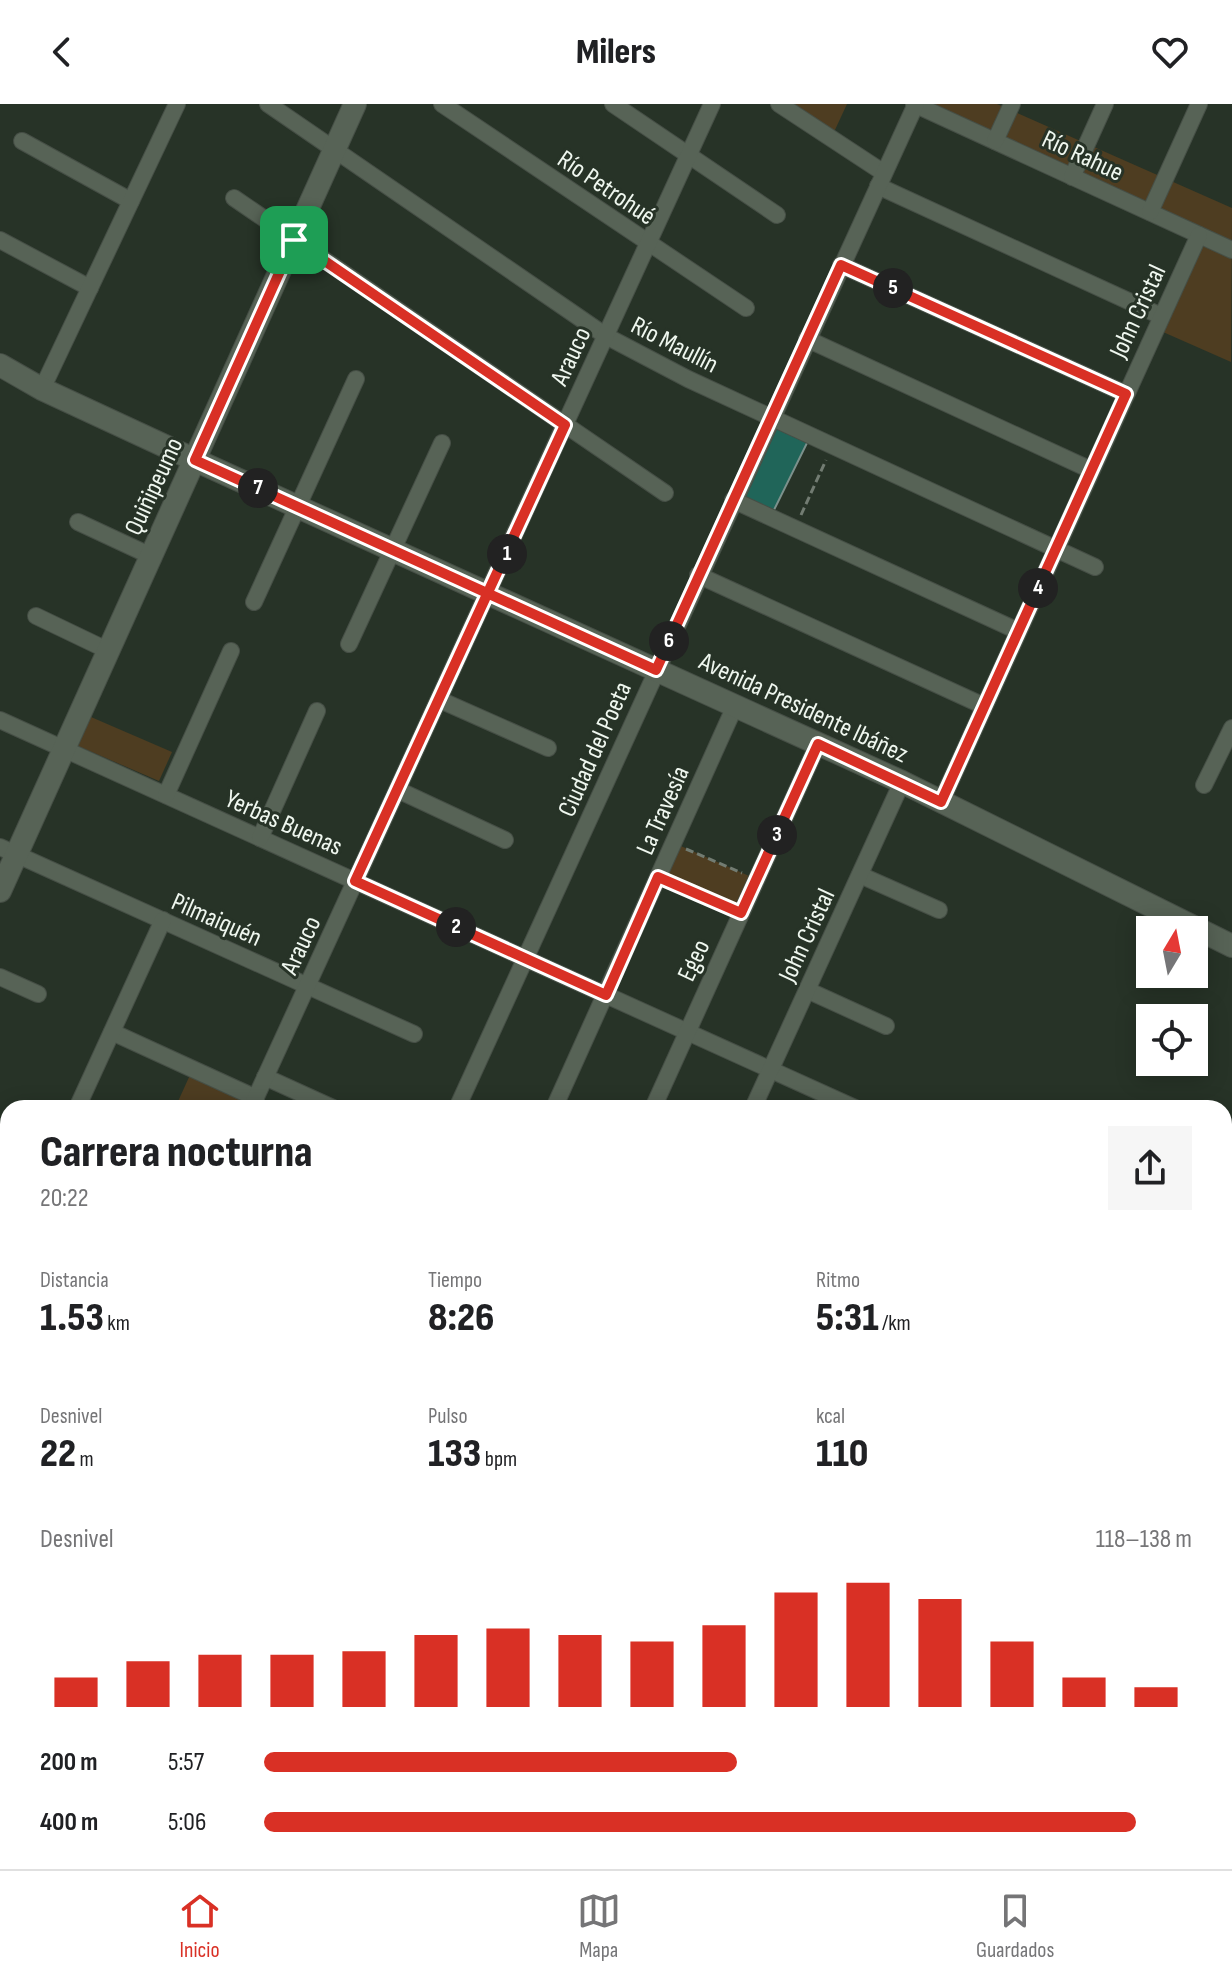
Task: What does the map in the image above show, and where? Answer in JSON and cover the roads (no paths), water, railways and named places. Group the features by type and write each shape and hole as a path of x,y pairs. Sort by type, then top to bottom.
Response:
{"street":[{"path":"42,389 177,104"},
{"name":"Río Maullín","path":"268,104 606,336 771,417 1095,567"},
{"name":"Quiñipeumo","path":"0,891 8,851 65,749 355,104"},
{"name":"Río Petrohué","path":"442,104 746,308"},
{"path":"613,104 777,215"},
{"name":"Arauco","path":"255,1100 490,594 712,104"},
{"path":"779,104 881,180 1161,316"},
{"name":"Ciudad del Poeta","path":"461,1100 915,104"},
{"name":"Río Rahue","path":"915,104 1232,249"},
{"path":"995,141 1012,104"},
{"path":"1072,177 1105,104"},
{"path":"1150,212 1199,104"},
{"path":"22,141 131,201"},
{"path":"234,198 665,493"},
{"name":"John Cristal","path":"941,802 1199,235"},
{"path":"0,240 90,288"},
{"path":"841,265 1126,394"},
{"path":"807,339 1091,470"},
{"name":"Avenida Presidente Ibáñez","path":"0,365 42,389 195,460 902,782 1232,946"},
{"path":"254,602 356,379"},
{"path":"349,644 442,443"},
{"path":"733,500 1018,631"},
{"path":"78,522 151,556"},
{"path":"698,575 984,706"},
{"path":"36,616 109,651"},
{"path":"166,795 231,651"},
{"path":"440,700 548,748"},
{"name":"La Travesía","path":"558,1100 735,706"},
{"path":"260,838 317,711"},
{"name":"Yerbas Buenas","path":"0,720 837,1100"},
{"path":"1204,785 1231,732"},
{"name":"Egeo","path":"657,1100 818,744"},
{"name":"John Cristal","path":"757,1100 902,782"},
{"path":"398,790 505,840"},
{"name":"Pilmaiquén","path":"8,851 414,1034"},
{"path":"860,875 939,910"},
{"path":"81,1100 163,920"},
{"path":"0,977 38,994"},
{"path":"807,990 886,1026"},
{"path":"112,1032 248,1100"},
{"path":"265,1077 315,1100"}]}
